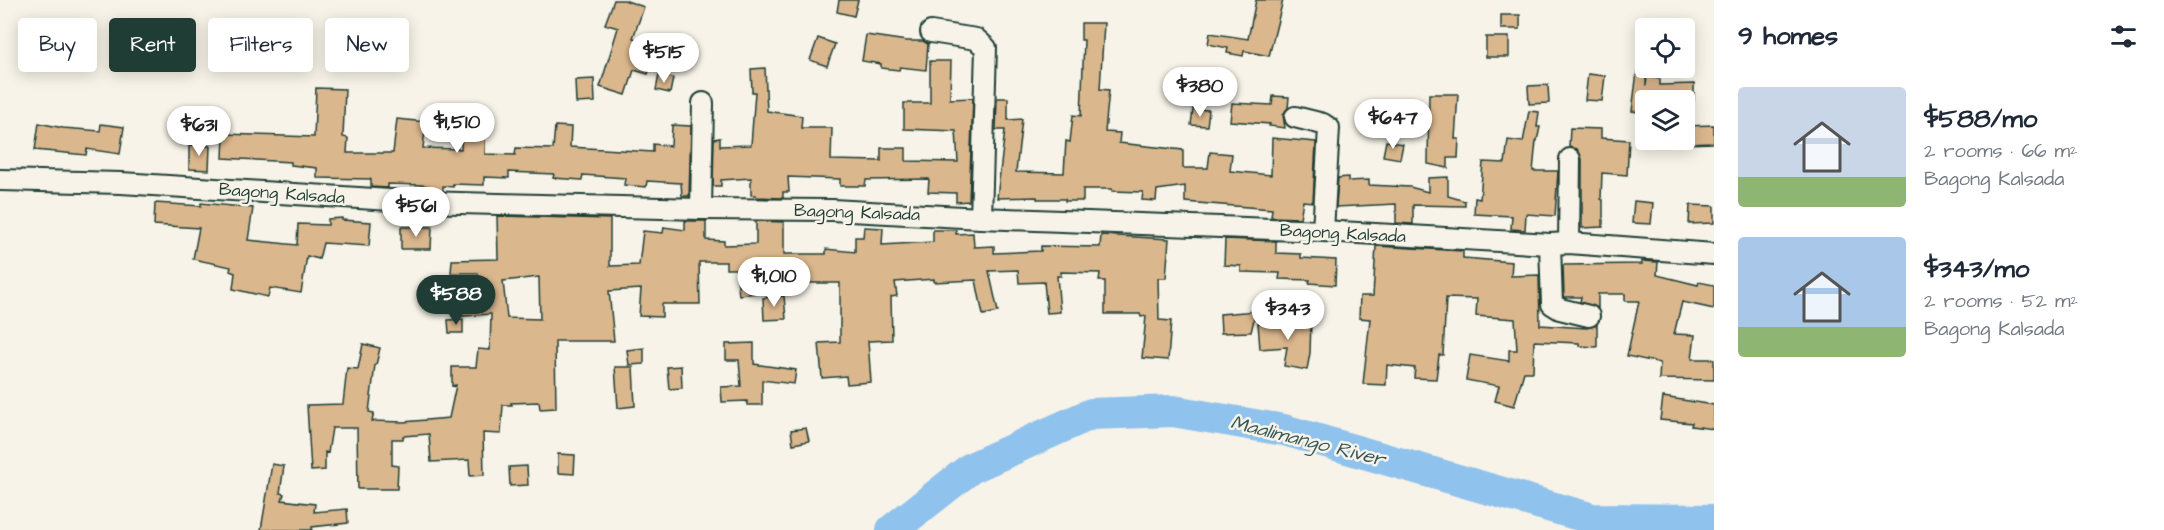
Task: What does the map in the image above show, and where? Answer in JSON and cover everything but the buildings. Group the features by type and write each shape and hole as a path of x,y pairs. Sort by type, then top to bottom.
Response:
{"street":[{"path":"931,32 976,39 986,48 981,218"},
{"path":"701,209 703,103"},
{"path":"1295,117 1323,124 1329,128 1323,231"},
{"path":"1570,159 1552,304 1560,309 1589,316"},
{"name":"Bagong Kalsada","path":"0,180 121,183 422,202 832,210 1323,231 1559,243 1714,254"}],"waterway":[{"name":"Maalimango River","path":"892,530 971,468 1091,414 1173,411 1284,430 1593,519 1714,520"}]}
